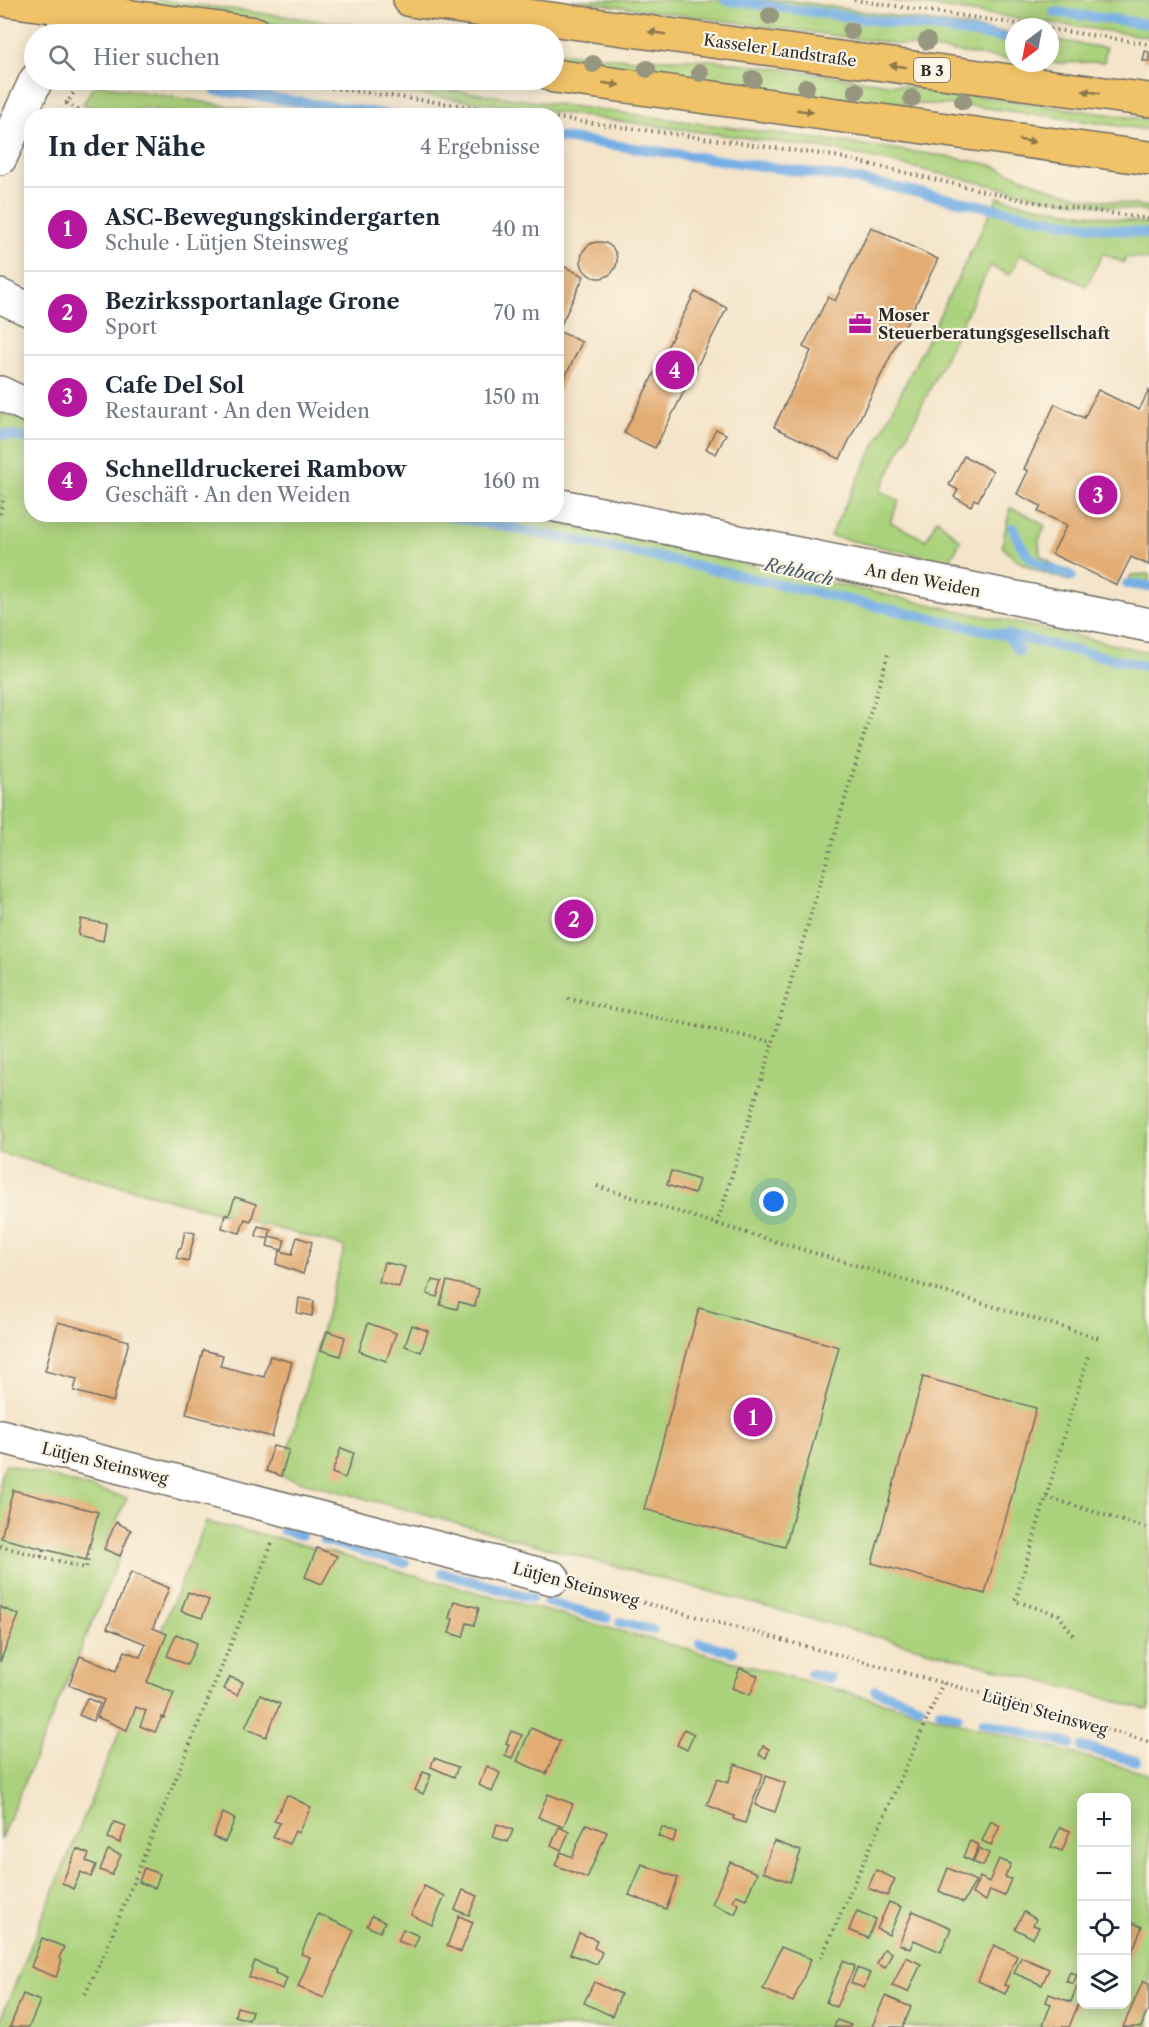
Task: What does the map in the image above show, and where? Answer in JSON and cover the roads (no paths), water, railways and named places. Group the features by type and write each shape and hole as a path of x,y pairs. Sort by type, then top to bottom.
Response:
{"main road":[{"path":"8,0 71,15 159,24"},
{"name":"Kasseler Landstraße","path":"410,0 1149,100"},
{"path":"564,77 1149,158"}],"street":[{"path":"0,158 31,90"},
{"path":"0,296 24,307"},
{"path":"1,394 24,404"},
{"name":"An den Weiden","path":"564,507 1149,625"},
{"name":"Lütjen Steinsweg","path":"0,1436 553,1578"}],"waterway":[{"path":"725,0 1005,38"},
{"path":"1054,12 1149,24"},
{"path":"215,90 343,108"},
{"path":"564,138 854,179 1060,222 1149,234"},
{"name":"Rehbach","path":"0,434 24,438"},
{"name":"Rehbach","path":"481,522 661,558 1149,667"},
{"path":"1013,528 1023,549 1035,561 1072,576"},
{"path":"1127,584 1149,586"},
{"path":"1007,634 1019,651"},
{"path":"283,1530 301,1535"},
{"path":"324,1540 405,1563"},
{"path":"443,1573 532,1598"},
{"path":"547,1602 607,1618"},
{"path":"620,1622 653,1630"},
{"path":"700,1643 733,1652"},
{"path":"811,1674 830,1678"},
{"path":"875,1690 920,1706"},
{"path":"940,1711 958,1716"},
{"path":"983,1722 1070,1744"},
{"path":"1082,1747 1136,1761"}],"place":[{"name":"Moser Steuerberatungsgesellschaft","path":"860,324"},
{"name":"Schnelldruckerei Rambow","path":"675,370"},
{"name":"Cafe Del Sol","path":"1098,495"},
{"name":"Bezirkssportanlage Grone","path":"574,919"},
{"name":"ASC-Bewegungskindergarten","path":"753,1417"}]}
